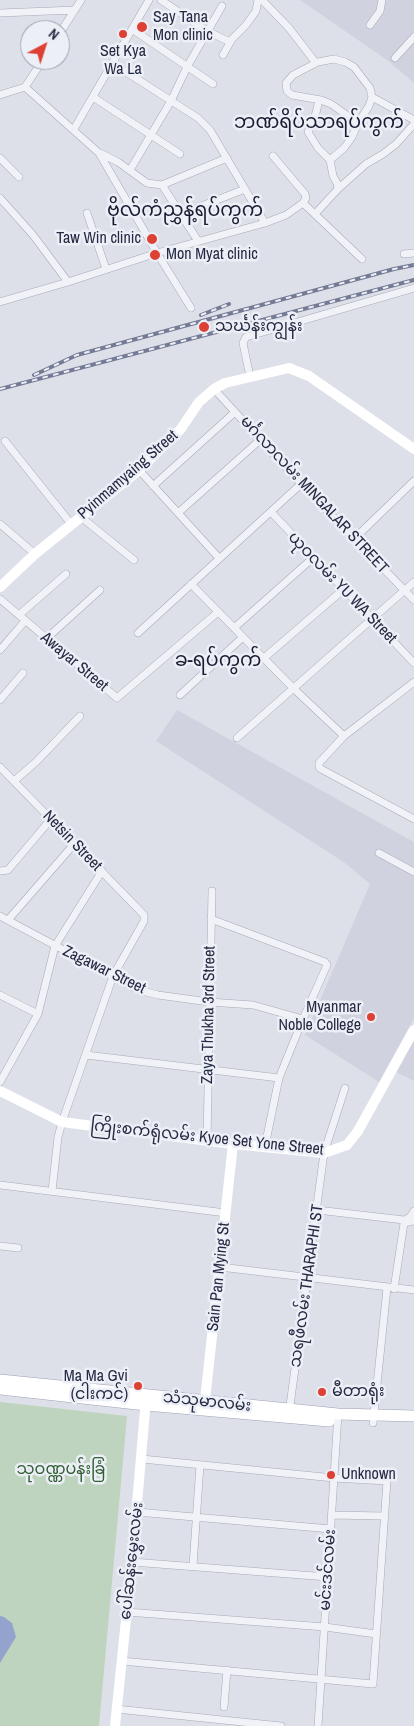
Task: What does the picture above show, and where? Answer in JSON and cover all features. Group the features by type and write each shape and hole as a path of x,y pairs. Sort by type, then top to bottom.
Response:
{"main road":[{"name":"သံသုမာလမ်း","path":"0,1380 146,1400"},
{"name":"သံသုမာလမ်း","path":"0,1389 414,1423"},
{"name":"သံသုမာလမ်း","path":"374,1419 414,1416"}],"street":[{"path":"68,20 81,0"},
{"path":"74,129 149,0"},
{"path":"161,0 207,31 230,42"},
{"path":"223,55 239,30 246,25 256,11 258,0"},
{"path":"262,0 293,32 316,63"},
{"path":"370,25 380,11 382,0"},
{"path":"130,170 171,101 187,66 222,6"},
{"path":"0,13 75,10"},
{"path":"132,29 213,84"},
{"path":"395,58 414,37"},
{"path":"330,160 352,138 358,123 369,106 372,97 370,88 354,67 334,59 316,63 293,75 286,83 287,90 292,95 321,100 331,104 358,123"},
{"path":"112,63 198,118 210,130 265,223"},
{"path":"0,95 25,87 36,70"},
{"path":"25,87 99,153 157,253 192,308"},
{"path":"93,97 180,154"},
{"path":"372,97 414,120"},
{"path":"319,100 308,132 318,148 330,160 338,188"},
{"path":"315,214 338,188 366,164 396,144 414,124"},
{"path":"99,153 118,162 147,183 162,185 227,158"},
{"path":"0,302 157,253 265,223 286,215 303,203 306,198 305,194 273,156"},
{"path":"0,158 19,177"},
{"path":"162,185 198,241"},
{"path":"181,214 245,189"},
{"path":"0,198 33,235 68,282"},
{"path":"303,203 362,259"},
{"path":"87,213 106,269"},
{"path":"404,254 414,253"},
{"path":"250,377 243,343 246,337 414,288"},
{"name":"Pyinmamyaing Street","path":"0,587 35,554 139,470 180,430 200,402 214,389 225,383 289,368 309,376 414,449"},
{"name":"မင်္ဂလာလမ်း MINGALAR STREET","path":"214,389 301,484 414,600"},
{"path":"153,486 235,412"},
{"path":"178,513 260,440"},
{"path":"5,441 72,525"},
{"path":"139,470 219,558"},
{"path":"354,538 414,481"},
{"path":"138,633 301,484"},
{"name":"ယုဝလမ်း YU WA Street","path":"271,512 414,663"},
{"path":"81,517 134,560"},
{"path":"0,524 35,554"},
{"path":"234,628 314,557"},
{"path":"18,615 66,574"},
{"path":"237,738 405,592 414,582"},
{"path":"191,584 293,688 344,736"},
{"path":"264,658 344,589"},
{"path":"47,638 100,590"},
{"name":"Awayar Street","path":"0,599 117,698 218,612"},
{"path":"0,650 25,621"},
{"path":"180,695 244,637"},
{"path":"0,700 23,674"},
{"path":"414,682 344,736 319,763 320,769 414,819"},
{"path":"14,781 36,762 80,716"},
{"name":"Netsin Street","path":"0,767 144,915 144,921 113,976"},
{"path":"0,872 8,870 51,819"},
{"path":"8,920 75,843"},
{"path":"379,853 414,872"},
{"path":"0,1082 38,1014 55,946 102,871"},
{"name":"Zaya Thukha 3rd Street","path":"207,1140 212,891"},
{"name":"Zagawar Street","path":"0,916 133,987 158,995 209,1002 253,1005 303,1018"},
{"path":"211,919 325,962 327,965 279,1078 265,1146"},
{"path":"52,1191 58,1138 62,1122 113,976"},
{"path":"0,995 38,1014"},
{"name":"ကြိုးစက်ရုံလမ်း Kyoe Set Yone Street","path":"0,1091 62,1122 233,1144 324,1153 347,1145 358,1131 414,1030"},
{"path":"86,1055 279,1078"},
{"name":"သရဖီလမ်း THARAPHI ST","path":"289,1414 324,1153 345,1088"},
{"name":"Sain Pan Mying St","path":"204,1406 233,1144"},
{"path":"0,1184 226,1213"},
{"path":"317,1210 404,1221 414,1220"},
{"path":"374,1419 390,1288 404,1221 414,1211"},
{"path":"0,1246 18,1248"},
{"path":"220,1267 414,1290"},
{"name":"ပေါ်ဆန်းမွှေးလမ်း","path":"115,1726 142,1460 146,1400"},
{"name":"မင်းဒင်လမ်း","path":"318,1726 338,1418"},
{"path":"121,1661 373,1684 387,1480 334,1478 142,1460"},
{"path":"193,1566 200,1465"},
{"path":"137,1512 331,1529"},
{"path":"332,1515 384,1516"},
{"path":"132,1562 328,1577"},
{"path":"127,1612 324,1627 376,1634"},
{"path":"224,1707 227,1670"},
{"path":"116,1709 281,1726"}],"shaded area":[{"path":"300,0 414,0 414,83 387,60"},
{"path":"177,710 414,842 414,1018 379,1082 305,1035 370,884 345,863 156,741"},
{"path":"414,1039 414,1081 396,1072"}],"green space":[{"name":"သုဝဏ္ဏပန်းခြံ","path":"0,1402 127,1416 99,1726 0,1726"}],"water":[{"path":"0,1616 12,1623 16,1637 0,1663"}],"railway":[{"path":"34,375 77,355 414,265"},
{"path":"0,389 414,280"},
{"path":"201,315 229,304"}],"place":[{"name":"Say Tana Mon clinic","path":"142,27"},
{"name":"Set Kya Wa La","path":"123,34"},
{"name":"Taw Win clinic","path":"152,239"},
{"name":"Mon Myat clinic","path":"155,255"},
{"name":"သင်္ဃန်းကျွန်း","path":"204,327"},
{"name":"Myanmar Noble College","path":"371,1017"},
{"name":"Ma Ma Gyi (ငါးကင်)","path":"138,1386"},
{"name":"မီတာရုံး","path":"322,1392"},
{"name":"Unknown","path":"331,1475"}],"district":[{"name":"ဘဏ်ရိပ်သာရပ်ကွက်","path":"319,123"},
{"name":"ဗိုလ်ကံညွှန့်ရပ်ကွက်","path":"185,211"},
{"name":"ခ-ရပ်ကွက်","path":"218,661"}]}
